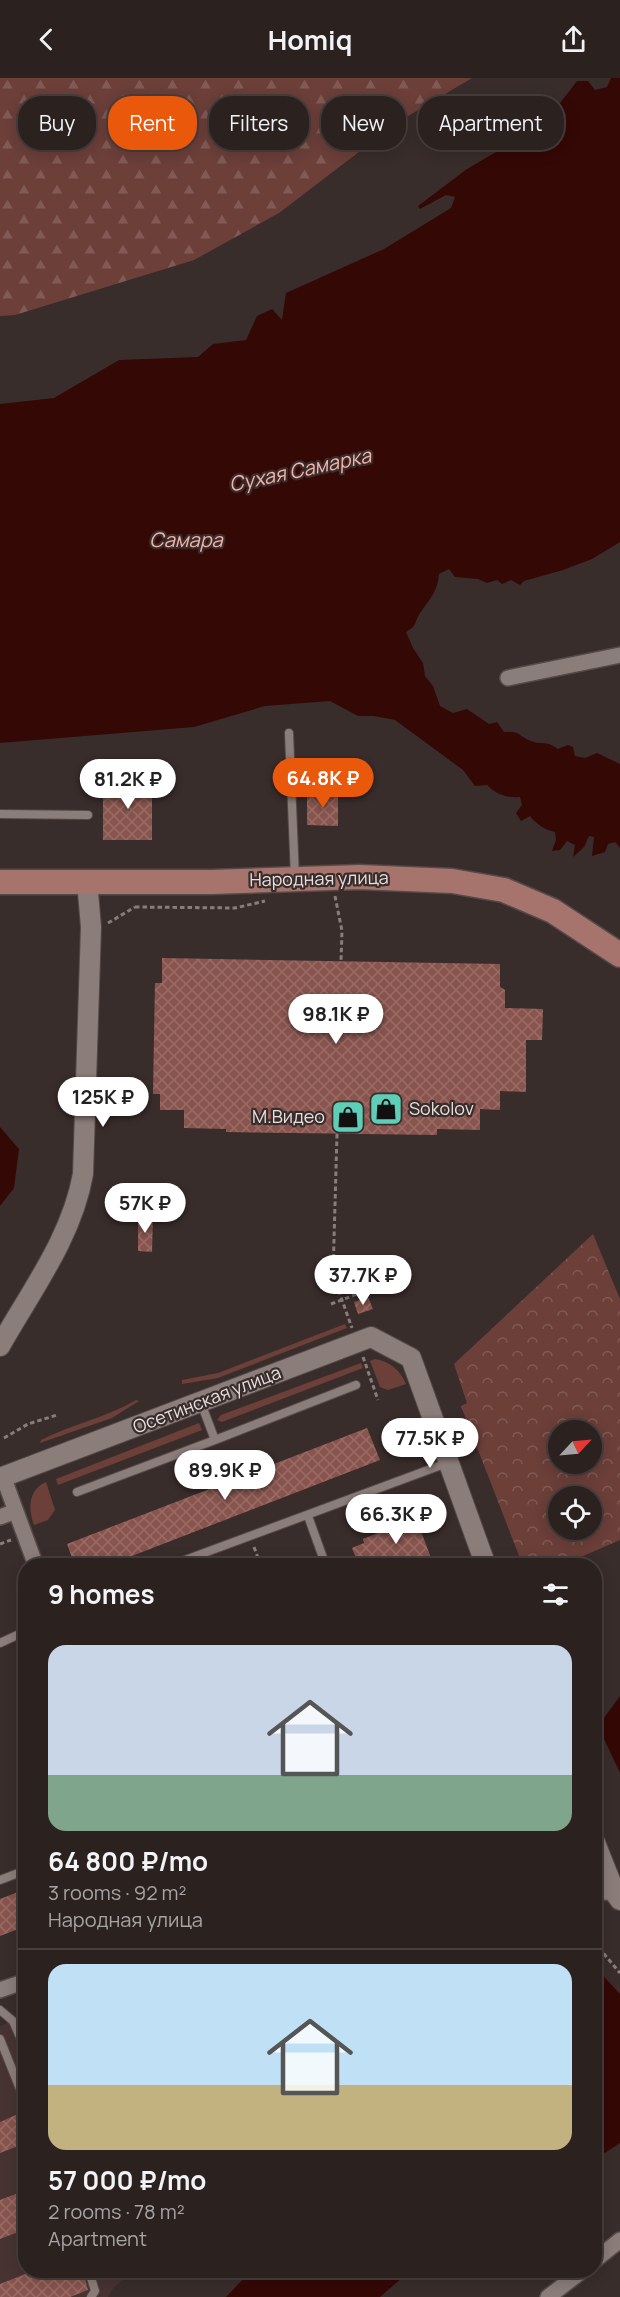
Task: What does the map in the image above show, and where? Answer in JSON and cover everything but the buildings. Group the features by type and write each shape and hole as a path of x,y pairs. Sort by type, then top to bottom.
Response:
{"main road":[{"name":"Народная улица","path":"0,882 212,882 360,876 452,880 504,890 553,911 620,955"}],"street":[{"path":"508,678 620,655"},
{"path":"0,1346 54,1253 71,1218 80,1192 83,1174 91,927 87,881"},
{"name":"Осетинская улица","path":"1,1474 201,1402 371,1337 411,1358 447,1463"},
{"path":"447,1463 483,1558"},
{"path":"1,1474 33,1558"},
{"path":"602,1859 617,1896"},
{"path":"602,1893 617,1896"},
{"path":"0,1990 18,1984"},
{"path":"602,2255 620,2240"},
{"path":"548,2297 573,2278"}],"lane":[{"path":"289,733 295,878"},
{"path":"0,814 88,815"},
{"path":"77,1492 356,1385"},
{"path":"201,1402 215,1440"},
{"path":"191,1558 447,1463"},
{"path":"308,1516 323,1558"},
{"path":"0,1643 18,1634"},
{"path":"0,1880 18,1873"},
{"path":"0,2010 14,2021 18,2031"},
{"path":"0,2039 18,2083"},
{"path":"91,2278 95,2291 91,2297"}],"path":[{"path":"135,907 137,881"},
{"path":"327,896 343,892"},
{"path":"335,894 342,931 341,961"},
{"path":"108,923 135,907 235,908 265,901"},
{"path":"337,1134 333,1275 378,1400"},
{"path":"331,1304 378,1286"},
{"path":"4,1438 28,1424 57,1415"},
{"path":"250,1537 258,1558"},
{"path":"0,1544 11,1540"},
{"path":"602,1952 620,1973"}],"shaded area":[{"path":"18,2019 18,2278 126,2278 114,2287 108,2297 0,2297 0,2026"}],"green space":[{"path":"0,78 472,78 442,96 418,96 418,110 406,117 406,96 321,96 321,150 361,150 279,213 194,260 15,315 0,316"},
{"path":"593,1234 620,1299 620,1540 578,1558 520,1558 461,1406 467,1403 454,1364"},
{"path":"345,1324 347,1328 218,1378 182,1384 182,1380 218,1373"},
{"path":"375,1359 394,1367 406,1384 388,1390 380,1387 370,1361"},
{"path":"361,1363 363,1368 222,1422 217,1420 221,1415"},
{"path":"136,1400 139,1401 112,1418 40,1443 41,1440 53,1434 113,1412"},
{"path":"199,1423 202,1430 58,1485 56,1479"},
{"path":"46,1482 55,1510 48,1520 34,1525 31,1500 40,1485"}],"water":[{"name":"Самара","path":"611,78 620,78 620,542 592,559 524,581 520,585 511,580 502,584 497,580 487,583 478,579 455,577 449,569 439,574 433,595 414,626 406,632 423,663 425,676 433,686 440,706 453,713 467,709 489,724 497,722 504,732 517,733 535,742 550,744 558,749 568,745 573,747 575,756 585,758 597,753 620,764 620,848 615,842 608,844 605,852 592,856 594,837 589,836 584,847 573,857 575,845 567,841 560,850 552,851 556,840 555,832 541,826 530,816 521,821 516,813 522,805 520,797 502,795 487,785 475,786 463,770 395,720 358,716 330,701 265,706 194,727 0,743 0,404 54,398 119,360 198,357 213,344 246,340 257,316 272,309 282,320 286,293 384,249 451,208 455,197 446,195 420,209 418,206 496,150 564,150 564,98 577,81 588,81 595,90 607,87"},
{"path":"0,1127 19,1149 14,1188 0,1206"},
{"path":"620,1696 620,1773 602,1735 602,1721"},
{"path":"602,1975 620,1994 620,2143 602,2155"},
{"path":"244,2278 402,2278 380,2297 226,2297"}],"place":[{"name":"Sokolov","path":"386,1109"},
{"name":"М.Видео","path":"348,1117"}],"water label":[{"name":"Сухая Самарка","path":"300,470"}]}
